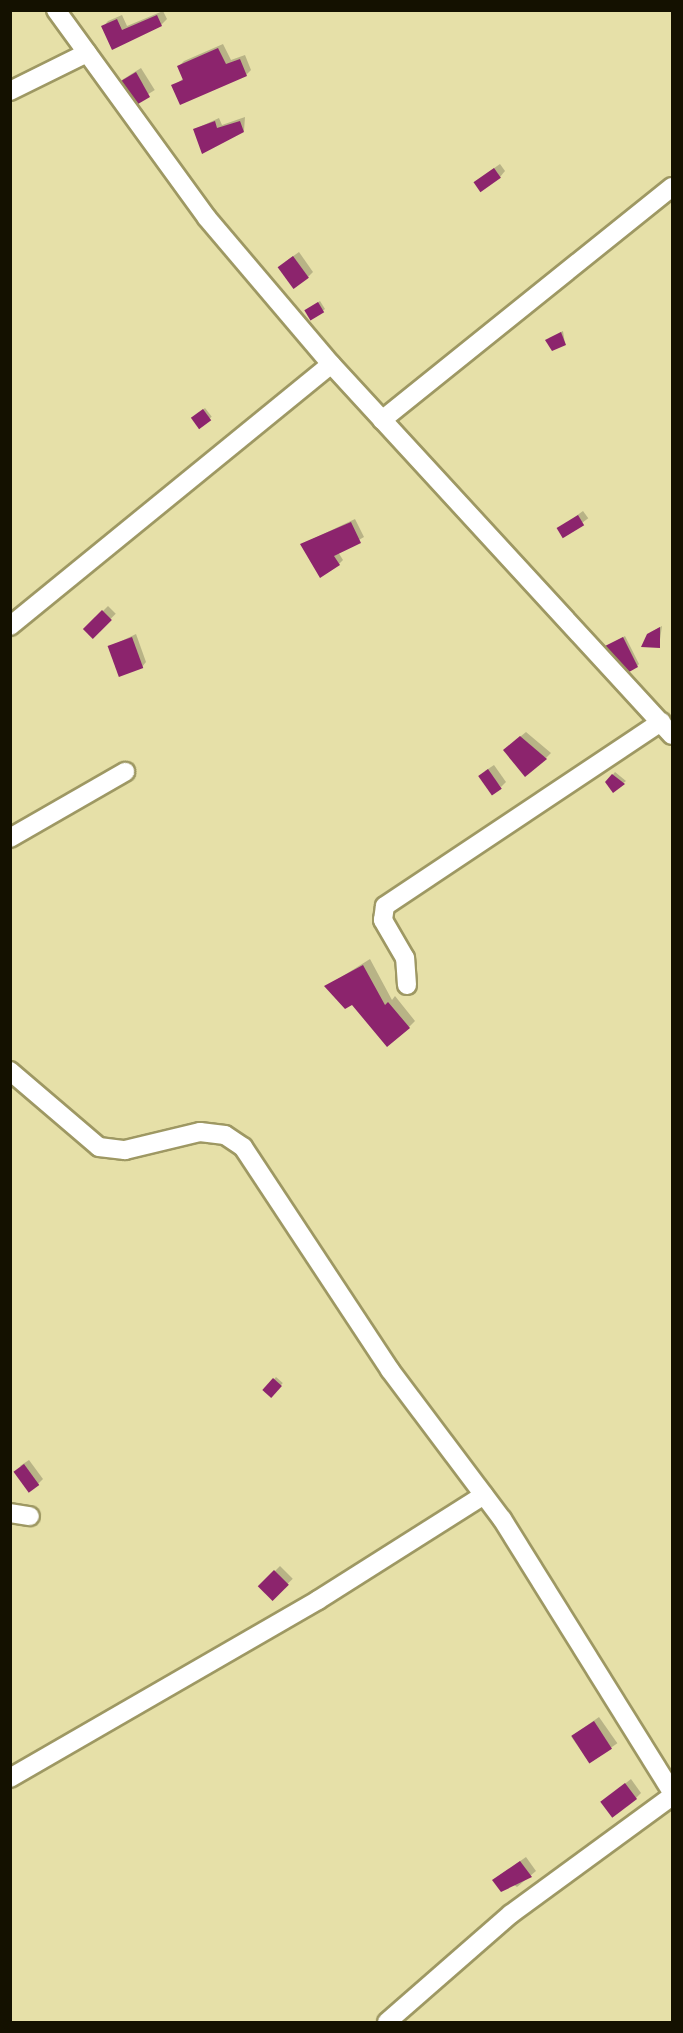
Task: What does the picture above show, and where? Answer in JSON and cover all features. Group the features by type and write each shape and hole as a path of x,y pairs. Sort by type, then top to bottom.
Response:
{"street":[{"path":"56,11 207,218 331,364 667,728 385,906 383,920 405,958 407,985"},
{"path":"10,91 87,53"},
{"path":"382,420 672,187"},
{"path":"10,626 331,364"},
{"path":"10,838 125,772"},
{"path":"10,1071 99,1148 125,1150 200,1132 225,1135 243,1147 390,1370 484,1495 672,1794 511,1914 387,2022"},
{"path":"10,1778 318,1600 484,1495"},
{"path":"10,1513 30,1516"}],"building":[{"path":"157,15 162,26 112,50 101,26 117,19 122,30"},
{"path":"218,48 226,64 240,59 247,76 180,105 171,85 183,80 177,66"},
{"path":"136,72 150,97 138,104 121,81"},
{"path":"215,121 217,128 240,121 244,132 202,154 193,129"},
{"path":"494,168 501,178 480,192 474,182"},
{"path":"293,256 309,278 293,289 278,267"},
{"path":"318,302 324,312 310,321 304,310"},
{"path":"561,332 566,345 552,351 545,340"},
{"path":"203,409 211,420 199,429 191,418"},
{"path":"578,515 584,525 563,538 557,528"},
{"path":"351,522 361,543 334,556 340,565 320,578 300,544"},
{"path":"102,610 112,620 93,639 83,629"},
{"path":"660,627 660,648 641,647 647,634"},
{"path":"132,637 143,668 119,677 108,646"},
{"path":"623,637 638,667 629,672 605,646"},
{"path":"520,736 547,759 525,777 503,750"},
{"path":"488,769 502,789 492,796 478,776"},
{"path":"612,774 625,784 613,793 605,782"},
{"path":"363,965 385,1005 388,1002 410,1028 387,1047 352,1005 345,1009 324,986"},
{"path":"273,1378 282,1386 271,1398 262,1390"},
{"path":"24,1464 39,1485 29,1493 13,1472"},
{"path":"274,1570 289,1585 273,1601 258,1586"},
{"path":"594,1721 612,1749 589,1763 571,1736"},
{"path":"625,1783 637,1799 612,1818 600,1802"},
{"path":"520,1861 532,1877 501,1892 492,1880"}]}
